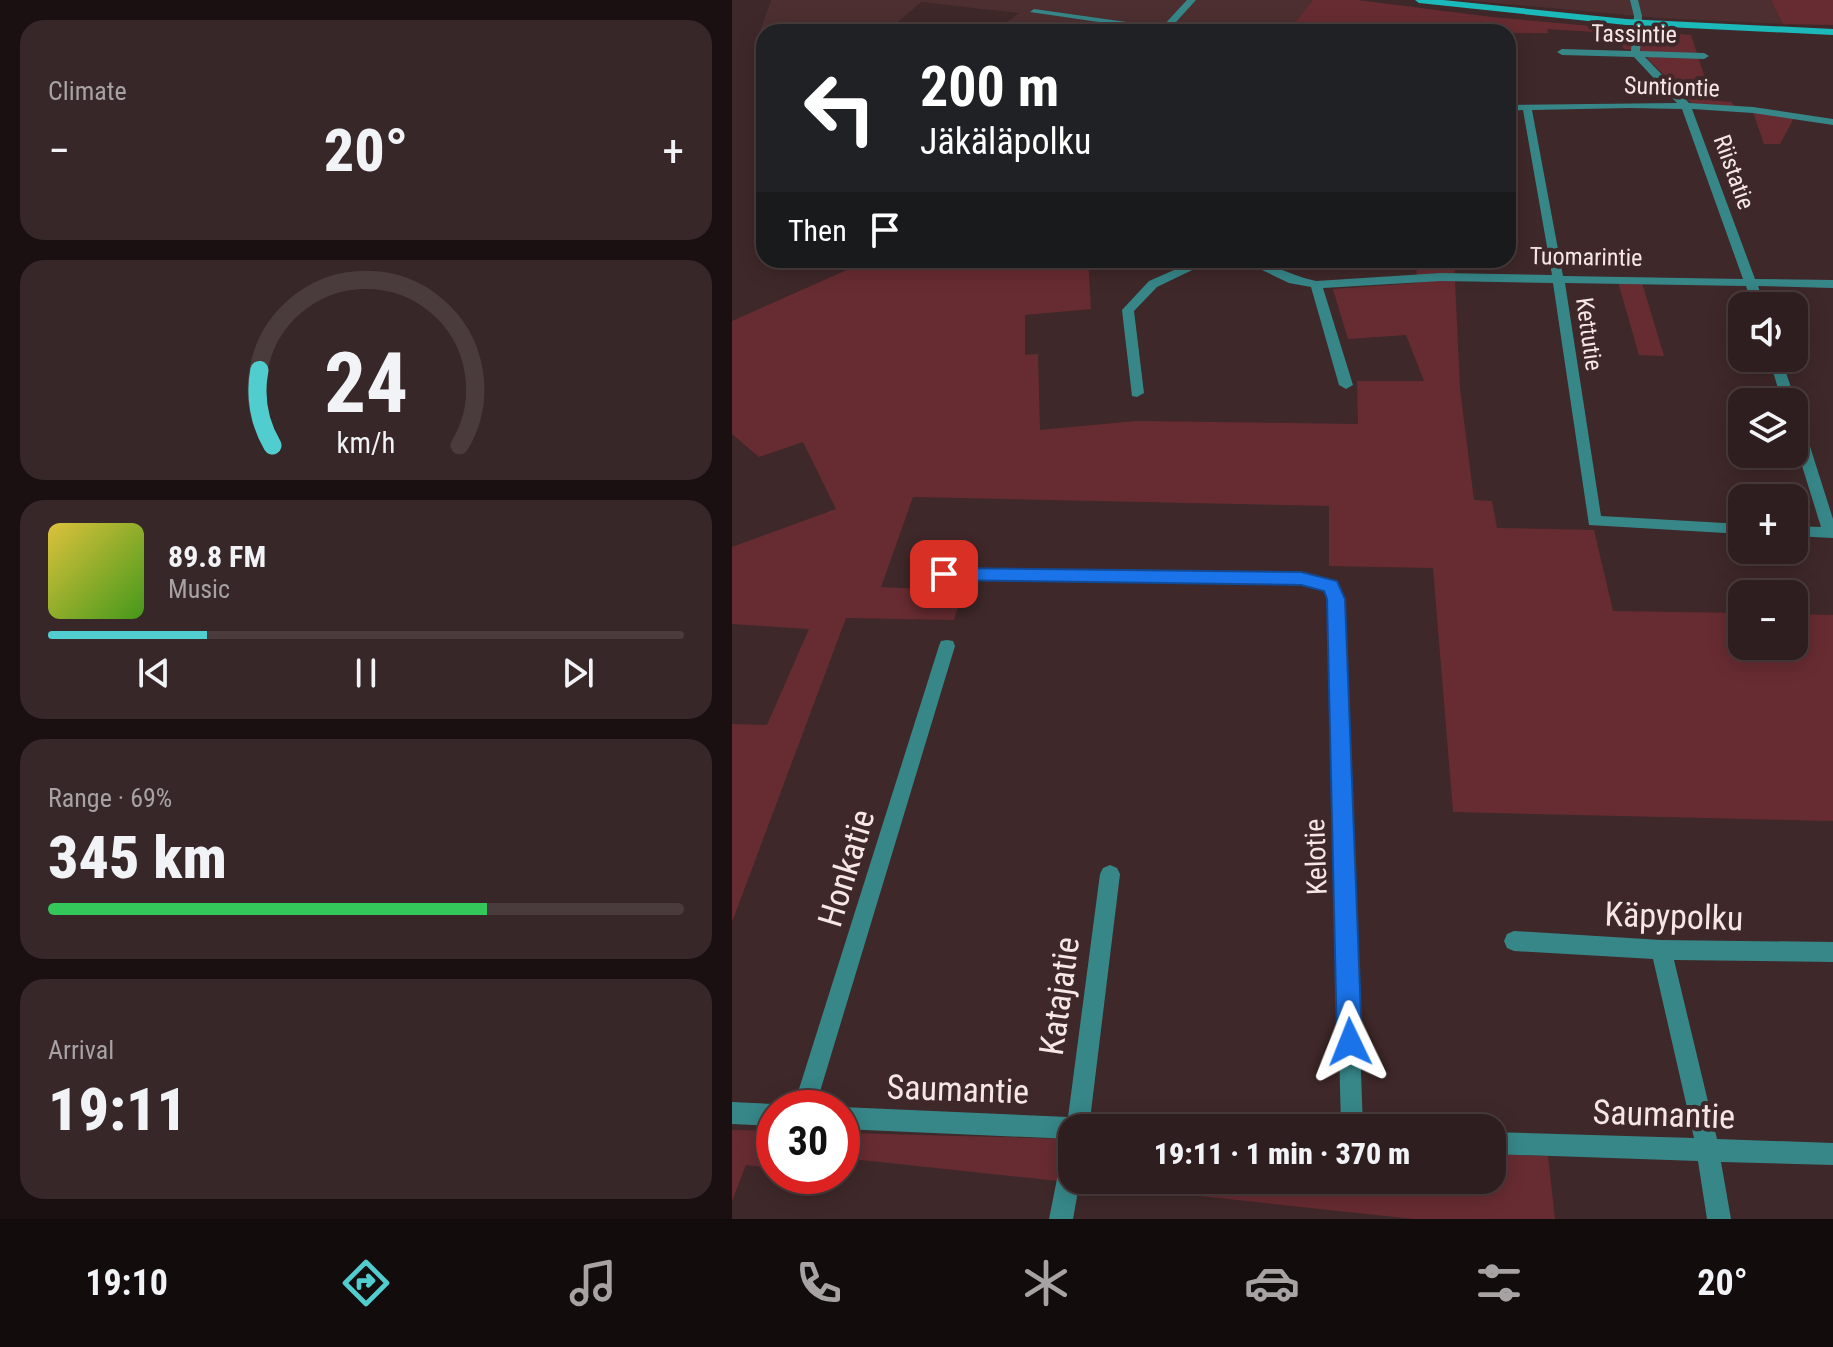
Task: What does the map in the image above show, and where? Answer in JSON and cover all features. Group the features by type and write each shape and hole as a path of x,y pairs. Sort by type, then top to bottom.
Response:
{"main road":[{"path":"1419,0 1636,23 1833,32"}],"street":[{"path":"1170,24 1192,0"},
{"path":"1634,0 1638,16 1635,52"},
{"path":"1034,12 1087,24"},
{"name":"Tassintie","path":"1562,52 1704,56"},
{"name":"Riistatie","path":"1635,52 1686,106 1754,292"},
{"name":"Suntiontie","path":"1516,108 1686,106 1789,113 1833,122"},
{"name":"Kettutie","path":"1527,107 1558,278 1594,521 1728,528"},
{"path":"1137,393 1128,310 1153,284 1189,268"},
{"name":"Tuomarintie","path":"1265,268 1293,280 1316,285 1441,277 1833,284"},
{"path":"1316,285 1346,385"},
{"path":"1808,462 1831,533 1808,532"},
{"name":"Kelotie","path":"944,574 1301,578 1331,586 1336,599 1352,1114"},
{"name":"Honkatie","path":"810,1090 947,646"},
{"name":"Katajatie","path":"1077,1114 1110,874"},
{"name":"Käpypolku","path":"1514,941 1661,950 1833,952"},
{"path":"1661,950 1708,1149 1719,1219"},
{"path":"732,1113 756,1114"},
{"name":"Saumantie","path":"860,1119 1058,1127"},
{"name":"Saumantie","path":"1506,1143 1833,1154"},
{"path":"1061,1219 1066,1194"}],"shaded area":[{"path":"771,0 1313,0 1294,24 1005,24 1019,13 921,2 896,24 763,24"},
{"path":"1313,0 1357,0 1492,17 1691,35 1705,78 1692,85 1695,92 1710,100 1731,102 1736,107 1692,104 1648,59 1644,51 1624,49 1611,33 1547,29 1548,33 1516,33 1516,24 1294,24"},
{"path":"1463,0 1771,0 1783,24 1659,18"},
{"path":"1771,0 1833,0 1833,25 1783,24"},
{"path":"1753,112 1794,118 1780,144 1764,144"},
{"path":"851,268 1088,268 1091,309 1025,315 1025,355 1038,354 1040,430 1136,421 1358,424 1357,381 1424,381 1406,335 1348,339 1333,289 1417,283 1416,268 1454,268 1460,389 1474,500 1492,501 1497,528 1594,530 1613,611 1728,613 1728,660 1808,660 1808,614 1833,615 1833,821 1453,812 1433,568 1329,566 1329,506 913,497 881,587 963,591 954,620 846,618 732,922 732,724 767,725 809,629 732,624 732,547 836,509 803,442 759,457 732,434 732,321"},
{"path":"1618,282 1642,283 1664,356 1639,355"},
{"path":"732,1130 756,1131 756,1166 746,1165 732,1201"},
{"path":"860,1133 1058,1139 1058,1181 860,1160"},
{"path":"1506,1154 1548,1156 1555,1219 1414,1219 1180,1194 1506,1194"}],"route":[{"path":"944,574 1301,578 1331,586 1336,599 1350,1042"}]}
